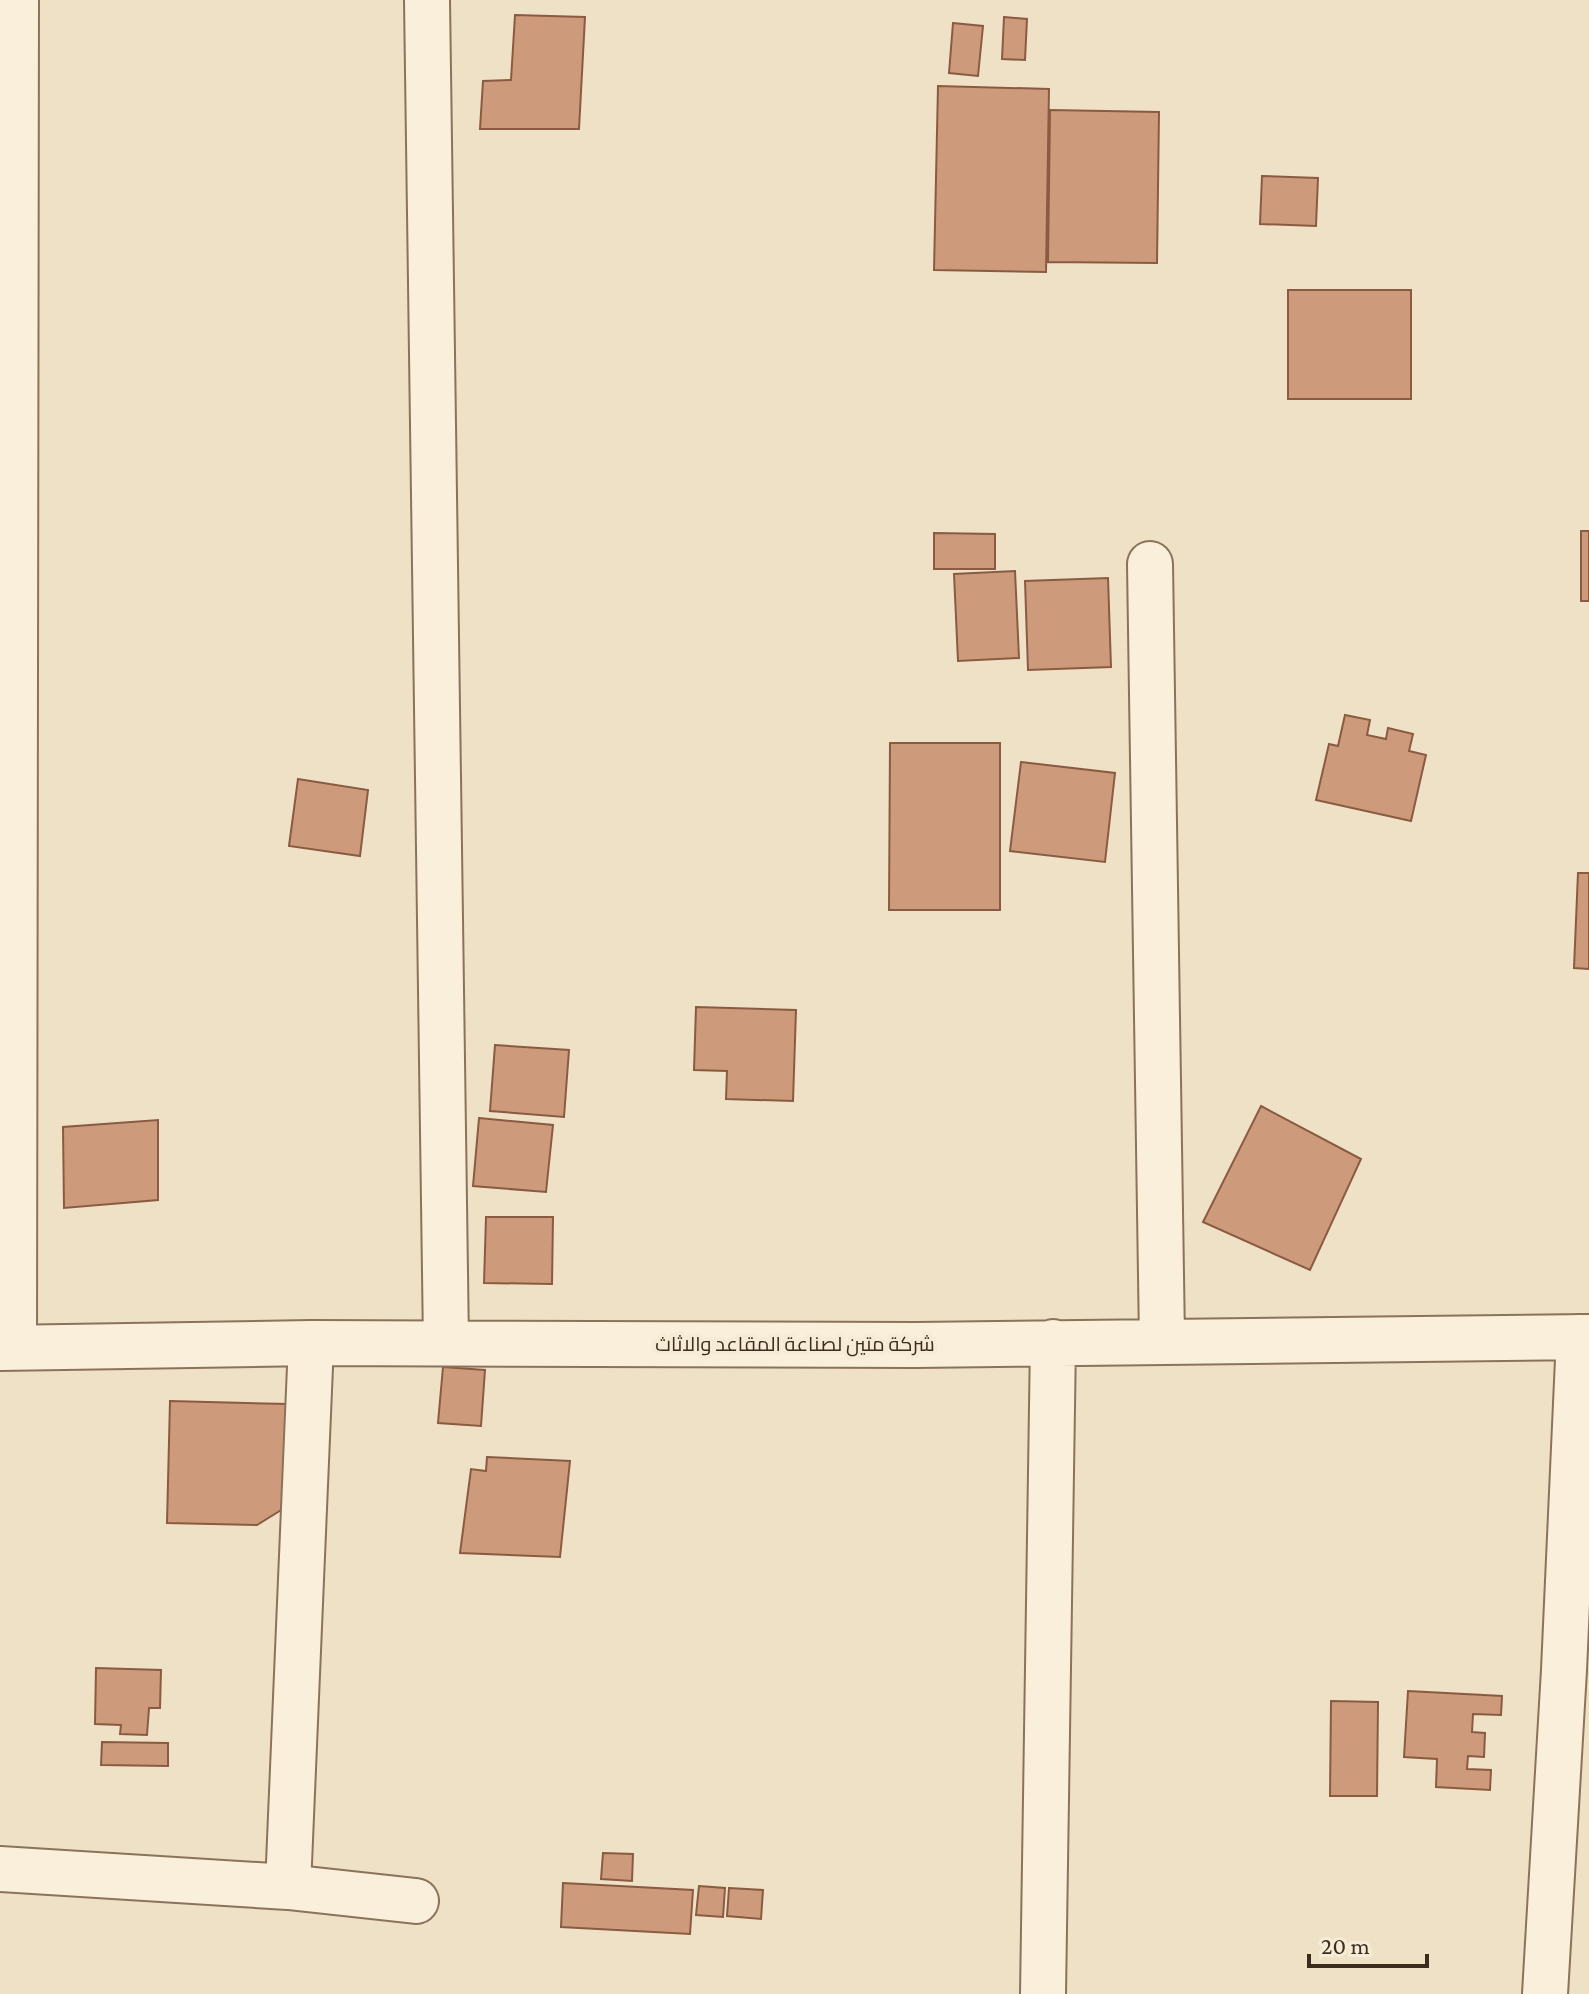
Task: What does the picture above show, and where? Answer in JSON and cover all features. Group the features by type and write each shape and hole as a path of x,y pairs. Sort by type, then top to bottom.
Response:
{"street":[{"path":"7,1348 9,334 16,0"},
{"path":"427,0 446,1343"},
{"path":"1150,564 1162,1340"},
{"path":"1545,1994 1584,1337"},
{"name":"شركة متين لصناعة المقاعد والاثاث","path":"7,1348 311,1343 916,1345 1584,1337"},
{"path":"1043,1994 1053,1342"},
{"path":"288,1887 311,1343"},
{"path":"0,1869 288,1887 416,1901"}],"building":[{"path":"515,15 585,17 579,129 480,129 483,81 511,80"},
{"path":"1004,17 1027,19 1025,60 1002,59"},
{"path":"953,23 983,26 978,76 949,73"},
{"path":"938,86 1049,89 1046,272 934,270"},
{"path":"1050,110 1159,112 1157,263 1048,262"},
{"path":"1262,176 1318,178 1316,226 1260,224"},
{"path":"1288,290 1411,290 1411,399 1288,399"},
{"path":"1581,531 1589,531 1589,601 1581,601"},
{"path":"934,533 995,534 995,569 934,569"},
{"path":"1015,571 1019,658 958,661 954,574"},
{"path":"1108,578 1111,667 1028,670 1025,581"},
{"path":"1345,715 1370,720 1367,735 1386,739 1388,728 1413,734 1409,751 1426,755 1411,821 1316,800 1329,744 1338,746"},
{"path":"890,743 1000,743 1000,910 889,910"},
{"path":"1021,762 1115,773 1105,862 1010,851"},
{"path":"298,779 368,790 360,856 289,846"},
{"path":"1578,873 1589,873 1589,969 1574,968"},
{"path":"696,1007 796,1010 793,1101 726,1099 727,1071 694,1070"},
{"path":"495,1045 569,1050 564,1117 490,1111"},
{"path":"1261,1106 1361,1159 1310,1270 1203,1222"},
{"path":"479,1118 553,1125 546,1192 473,1186"},
{"path":"158,1120 158,1200 64,1208 63,1127"},
{"path":"486,1217 553,1217 552,1284 484,1283"},
{"path":"443,1367 485,1370 481,1426 438,1423"},
{"path":"170,1401 288,1404 286,1507 257,1525 167,1523"},
{"path":"487,1457 570,1461 560,1557 460,1553 471,1469 486,1471"},
{"path":"96,1668 161,1670 160,1708 149,1708 147,1735 120,1734 121,1725 95,1724"},
{"path":"1408,1691 1502,1696 1501,1715 1473,1714 1472,1732 1485,1733 1484,1757 1468,1756 1467,1769 1491,1770 1490,1790 1436,1787 1437,1759 1404,1757"},
{"path":"1331,1701 1378,1702 1377,1796 1330,1796"},
{"path":"102,1742 168,1743 168,1766 101,1765"},
{"path":"603,1853 633,1854 632,1881 601,1879"},
{"path":"563,1883 693,1890 690,1934 561,1927"},
{"path":"699,1886 725,1888 723,1917 696,1915"},
{"path":"729,1888 763,1890 761,1919 727,1916"}]}
